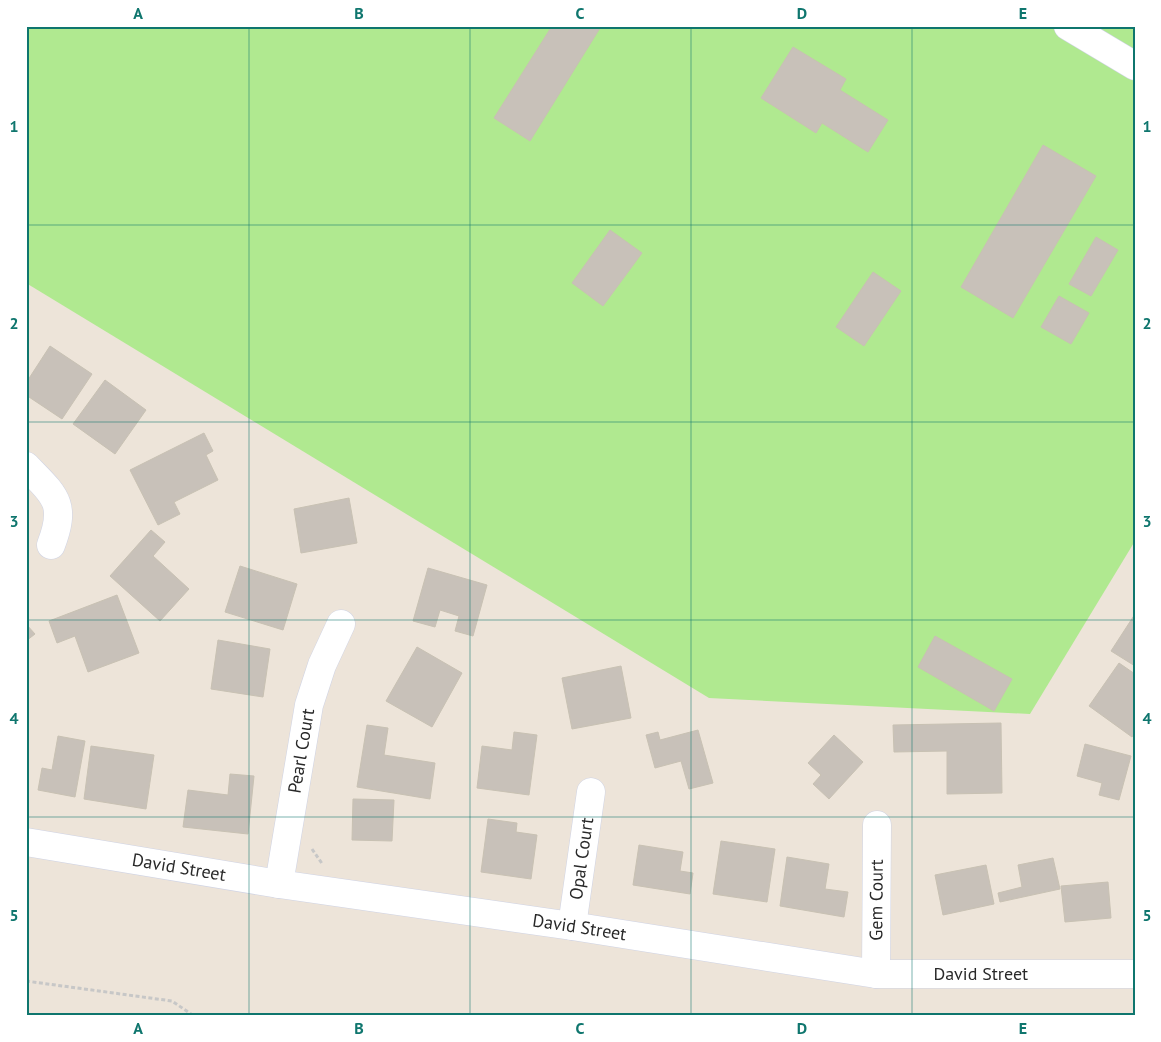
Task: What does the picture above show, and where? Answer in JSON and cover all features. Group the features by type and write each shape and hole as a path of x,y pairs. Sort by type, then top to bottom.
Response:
{"street":[{"path":"1068,26 1135,66"},
{"path":"26,466 42,482 56,501 59,514 58,527 51,545"},
{"name":"Pearl Court","path":"279,884 309,705 322,665 341,624"},
{"name":"Opal Court","path":"572,926 591,792"},
{"name":"Gem Court","path":"876,974 877,825"},
{"name":"David Street","path":"26,842 279,884 572,926 876,974 1135,974"}],"path":[{"path":"26,981 172,1001 194,1016"}],"green space":[{"path":"26,26 1135,26 1135,541 1030,714 709,698 26,283"}],"building":[{"path":"552,26 597,26 600,28 530,141 494,118"},
{"path":"793,47 846,79 840,90 888,120 868,152 822,123 816,133 761,98"},
{"path":"1043,145 1096,176 1013,318 961,287"},
{"path":"610,230 642,253 603,306 572,283"},
{"path":"1096,237 1118,250 1091,296 1069,284"},
{"path":"873,272 901,291 864,346 836,327"},
{"path":"1059,296 1089,313 1071,344 1041,327"},
{"path":"50,346 92,374 62,419 26,395 26,383"},
{"path":"105,380 146,410 115,454 73,424"},
{"path":"204,433 213,451 206,455 218,480 174,502 180,514 158,525 130,470"},
{"path":"349,498 357,543 301,553 294,509"},
{"path":"151,530 165,542 153,556 189,589 160,621 110,576"},
{"path":"240,566 297,584 283,630 225,612"},
{"path":"428,568 487,585 473,636 455,631 459,616 440,610 435,627 413,621"},
{"path":"117,595 139,653 88,672 75,636 57,643 49,621"},
{"path":"1135,614 1135,666 1111,651"},
{"path":"26,624 35,634 26,641"},
{"path":"935,636 1012,679 994,711 918,667"},
{"path":"218,640 270,649 263,697 211,689"},
{"path":"417,647 462,673 432,727 386,701"},
{"path":"1119,663 1135,674 1135,733 1132,737 1089,706"},
{"path":"621,666 631,718 572,729 562,678"},
{"path":"1001,723 1002,793 947,794 947,751 894,752 893,725"},
{"path":"367,725 388,728 384,755 435,763 430,799 357,787"},
{"path":"698,730 713,783 689,789 681,761 655,768 646,735 658,732 660,740"},
{"path":"514,732 537,735 529,795 477,788 482,746 512,750"},
{"path":"834,735 863,762 829,799 813,784 821,775 808,763"},
{"path":"58,736 85,741 75,797 38,790 42,768 52,770"},
{"path":"1085,744 1131,756 1119,800 1099,795 1102,783 1077,776"},
{"path":"91,746 154,755 146,809 84,799"},
{"path":"230,774 254,776 248,834 183,827 188,790 228,795"},
{"path":"353,799 394,800 392,841 352,840"},
{"path":"488,819 517,823 516,832 537,835 531,879 481,872"},
{"path":"721,841 775,849 767,902 713,894"},
{"path":"639,845 683,852 680,871 693,873 690,894 633,885"},
{"path":"787,857 829,864 825,889 848,892 844,917 780,906"},
{"path":"1053,858 1060,889 1000,902 998,893 1022,887 1018,865"},
{"path":"986,865 994,904 943,915 935,875"},
{"path":"1108,882 1111,918 1065,922 1061,886"}]}
